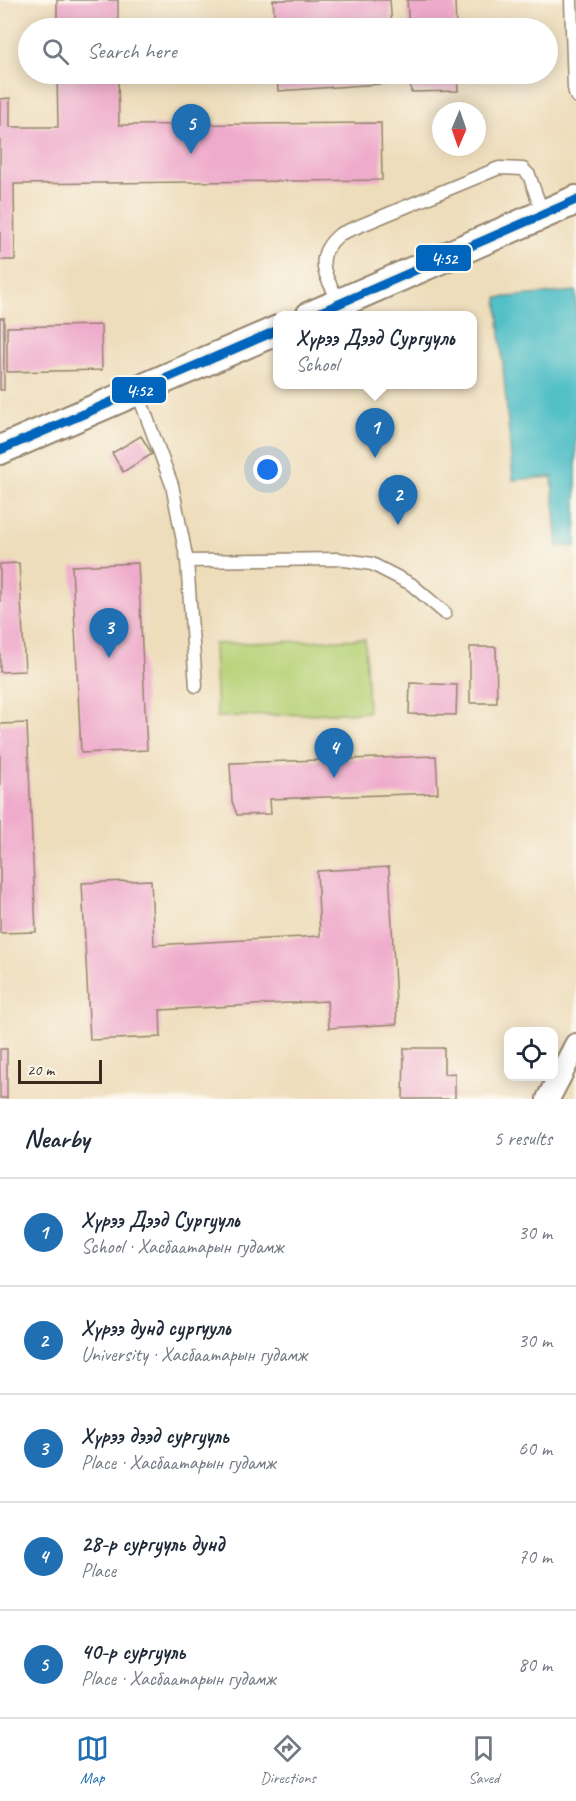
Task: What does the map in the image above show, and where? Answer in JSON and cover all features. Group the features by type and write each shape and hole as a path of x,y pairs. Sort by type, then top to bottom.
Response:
{"street":[{"path":"320,311 576,200"},
{"path":"0,450 273,332"},
{"path":"549,1099 576,1045"}],"lane":[{"path":"572,0 576,96"},
{"path":"340,303 322,267 324,255 330,243 340,234 499,168 524,170 529,175 543,214"},
{"path":"137,391 172,485 187,561 196,686"},
{"path":"187,561 338,559 372,564 411,584 445,613"}],"green space":[{"path":"365,639 368,712 217,717 214,644"}],"water":[{"path":"576,291 576,546 558,547 552,477 513,480 497,298"}],"building":[{"path":"57,0 118,0 118,18 57,18"},
{"path":"273,0 390,0 391,18 274,18"},
{"path":"407,0 455,0 456,18 408,18"},
{"path":"57,84 118,84 119,125 381,123 382,180 14,184 15,260 0,260 0,99 10,98 10,127 58,127"},
{"path":"278,84 380,84 278,91"},
{"path":"411,84 458,84 458,91 411,92"},
{"path":"0,318 4,318 4,390 0,390"},
{"path":"101,325 102,370 7,372 7,327"},
{"path":"141,436 152,454 123,472 112,453"},
{"path":"19,563 25,671 0,672 0,564"},
{"path":"138,563 147,750 81,753 72,566"},
{"path":"470,647 496,647 497,703 470,703"},
{"path":"410,683 457,685 456,715 409,714"},
{"path":"27,723 36,932 0,933 0,724"},
{"path":"436,756 438,793 270,799 271,814 237,815 232,801 230,763"},
{"path":"389,867 397,1024 329,1028 327,1001 160,1010 161,1037 90,1040 82,883 151,880 154,945 320,936 317,871"},
{"path":"404,1048 444,1048 444,1074 455,1073 455,1099 403,1099"},
{"path":"0,1049 7,1049 7,1098 0,1098"}],"transit line":[{"name":"Ч:52","path":"322,311 576,200"},
{"name":"Ч:52","path":"0,450 273,332"}],"place":[{"name":"40-р сургууль","path":"191,154"},
{"name":"Хүрээ Дээд Сургууль","path":"375,458"},
{"name":"Хүрээ дунд сургууль","path":"398,525"},
{"name":"Хүрээ дээд сургууль","path":"109,658"},
{"name":"28-р сургууль дунд","path":"334,778"}]}
